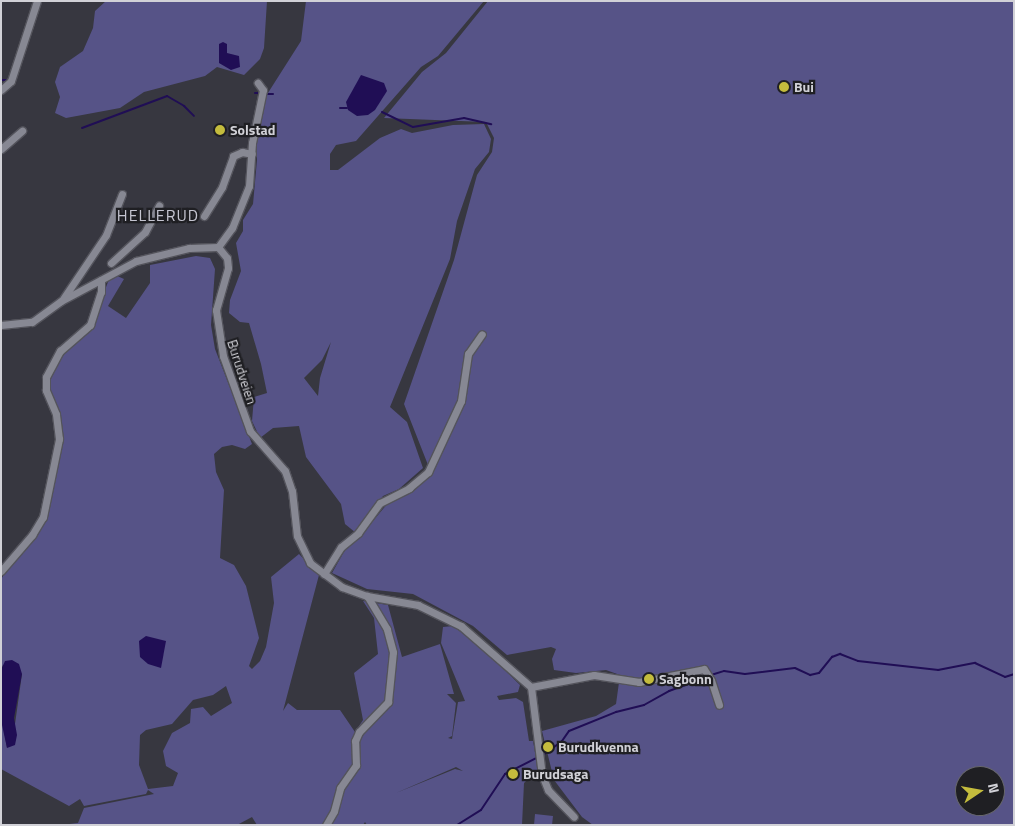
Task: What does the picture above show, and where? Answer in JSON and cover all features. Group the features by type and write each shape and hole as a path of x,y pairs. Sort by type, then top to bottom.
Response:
{"street":[{"path":"1,90 11,81 37,1"},
{"path":"1,325 32,322 61,301 136,261 189,248 218,246 232,228 246,198 263,90 258,83"},
{"path":"1,150 22,131"},
{"path":"204,216 222,187 233,156 242,152 252,154"},
{"path":"61,301 106,235 122,194"},
{"path":"112,264 145,232 159,206"},
{"name":"Burudveien","path":"218,246 227,258 228,268 216,310 222,356 250,431 278,461 289,482 301,549 324,574 342,587 366,596 418,605 461,626 531,687"},
{"path":"1,571 16,557 43,517 59,439 56,414 46,390 46,377 60,350 90,325 101,292 102,280"},
{"path":"324,574 341,546 358,533 380,503 409,488 428,472 461,401 468,354 482,334"},
{"path":"326,825 334,811 340,788 356,765 355,741 359,732 388,702 393,652 387,629 366,596"},
{"path":"574,817 548,790 539,757 531,687 594,675 639,682 707,674 719,704"}],"shaded area":[{"path":"106,1 267,1 264,48 260,59 244,75 217,67 205,76 144,92 120,108 66,118 55,113 60,97 55,82 60,67 83,51 93,28 95,11"},
{"path":"306,1 484,1 438,56 421,67 356,141 336,145 330,154 330,170 338,170 380,138 401,129 412,133 453,125 484,124 491,139 489,152 475,169 457,221 450,259 390,407 407,422 423,468 399,489 383,496 356,533 345,524 341,504 306,457 299,426 273,428 260,438 252,421 254,397 267,393 261,364 249,323 240,322 229,313 230,300 241,271 236,243 243,231 243,220 253,204 257,160 256,142 266,96 301,41","holes":["331,342 320,378 318,396 304,378 322,360"]},
{"path":"488,1 1014,1 1014,825 593,825 582,817 554,780 542,731 596,716 616,704 620,675 606,670 576,673 554,670 552,659 556,649 551,647 507,655 473,626 413,594 367,589 332,573 345,550 363,533 388,503 430,470 404,404 454,260 477,175 492,152 494,138 486,122 384,118 422,72 446,53"},
{"path":"223,42 227,44 227,53 239,56 240,67 231,70 219,63 219,44"},
{"path":"361,75 384,83 387,91 375,110 368,115 357,116 348,110 346,102"},
{"path":"196,256 210,258 215,269 211,325 215,349 252,444 245,449 232,445 222,447 214,454 216,472 224,490 220,558 234,565 246,586 259,638 249,666 252,669 260,661 266,647 274,603 271,577 299,554 319,575 283,711 288,703 297,710 340,710 355,732 363,720 354,673 378,654 374,618 363,601 388,605 402,657 440,644 454,694 447,694 456,703 452,736 448,738 452,739 458,702 465,701 441,643 443,627 453,626 485,651 520,685 518,692 497,696 499,700 516,698 523,702 529,741 533,741 538,769 524,783 522,825 367,825 365,822 363,825 257,825 252,817 237,825 61,825 78,823 84,808 154,794 148,790 146,794 84,806 80,799 69,806 1,769 1,714 7,748 15,724 22,674 3,665 1,670 1,579 45,518 61,447 48,388 48,375 55,356 89,331 108,282 115,275 124,279 108,306 126,318 150,283 150,265","holes":["226,686 232,703 211,716 203,707 191,709 190,723 172,733 163,751 166,766 178,773 173,786 148,789 139,765 140,735 146,730 172,724 193,700 213,695","456,767 463,771 455,769 396,793"]},
{"path":"146,636 166,641 161,668 148,664 140,657 139,641"},
{"path":"12,660 19,664 22,674 14,718 17,735 15,745 7,748 2,725 1,670 5,661"},
{"path":"535,814 553,816 552,825 534,825"}],"waterway":[{"path":"1,80 8,80"},
{"path":"266,94 273,94"},
{"path":"82,128 167,96 184,106 194,116"},
{"path":"340,108 347,108"},
{"path":"382,112 413,127 464,118 491,124"},
{"path":"711,675 724,671 745,674 795,668 810,675 819,673 832,657 840,654 858,661 938,670 975,663 1005,677 1014,674"},
{"path":"543,755 562,741 569,731 616,712 644,705 669,691 707,677"},
{"path":"457,825 481,810 505,774 538,757"}],"place":[{"name":"Bui","path":"784,87"},
{"name":"Solstad","path":"220,130"},
{"name":"Sagbonn","path":"649,679"},
{"name":"Burudkvenna","path":"548,747"},
{"name":"Burudsaga","path":"513,774"}],"district":[{"name":"HELLERUD","path":"158,215"}]}
